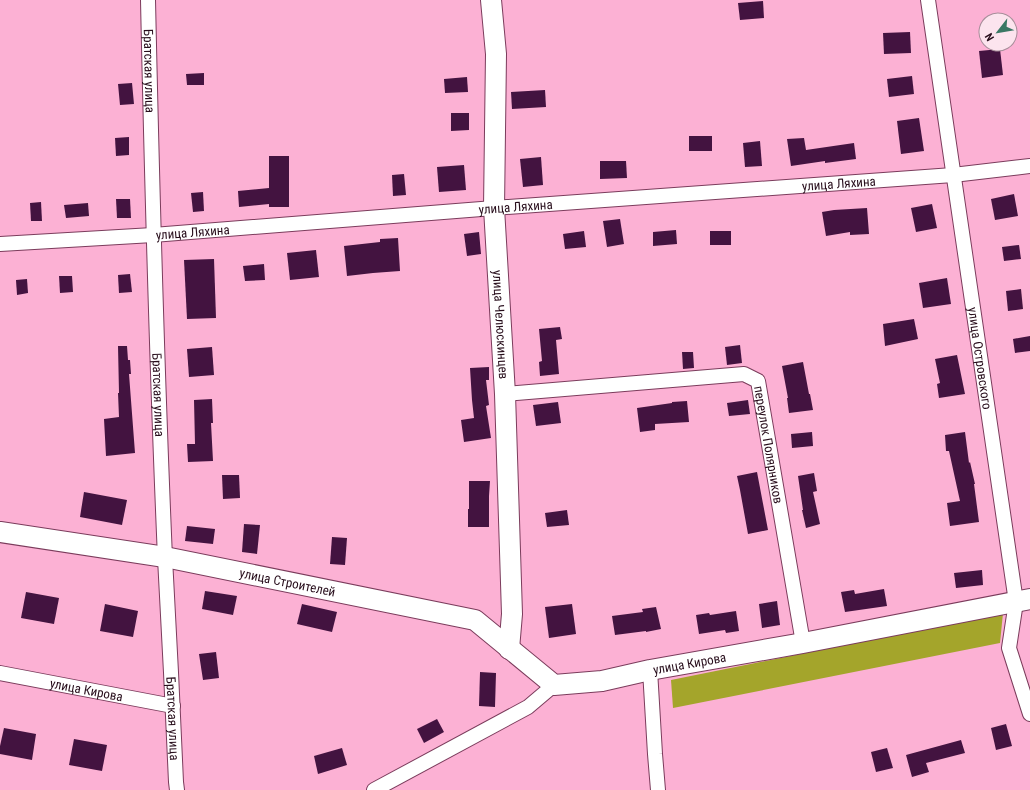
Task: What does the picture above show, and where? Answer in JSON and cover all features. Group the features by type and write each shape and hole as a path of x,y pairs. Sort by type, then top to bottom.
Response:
{"main road":[{"name":"улица Челюскинцев","path":"491,0 496,54 494,208 505,394 512,614 509,649"},
{"name":"улица Строителей","path":"0,532 165,557 474,620 554,685"},
{"name":"улица Кирова","path":"554,685 602,681 650,670 803,643 1023,601"}],"street":[{"name":"Братская улица","path":"148,0 153,235 165,557 177,790"},
{"name":"улица Островского","path":"928,0 954,174 1023,601 1008,648 1030,714"},
{"name":"улица Ляхина","path":"0,244 153,235 954,174 1030,166"},
{"name":"переулок Полярников","path":"505,394 744,374 758,380 803,643"},
{"path":"650,670 658,790"},
{"name":"улица Кирова","path":"0,673 173,706"},
{"path":"374,790 528,707 554,685"}],"shaded area":[{"path":"1003,613 1000,643 673,708 671,680"}],"building":[{"path":"763,1 764,18 740,20 738,3"},
{"path":"910,32 911,53 884,54 883,33"},
{"path":"979,52 1000,52 1003,75 982,78"},
{"path":"204,73 204,85 187,85 186,74"},
{"path":"912,76 914,94 889,97 887,79"},
{"path":"467,77 468,92 445,93 444,79"},
{"path":"132,83 134,104 120,105 118,84"},
{"path":"545,90 546,107 512,109 511,92"},
{"path":"451,113 469,113 469,130 451,131"},
{"path":"919,118 924,151 901,154 897,121"},
{"path":"689,136 712,136 712,151 689,151"},
{"path":"129,137 129,155 116,156 115,138"},
{"path":"804,138 806,150 854,143 856,159 825,163 825,161 791,166 787,139"},
{"path":"760,141 762,166 745,167 743,143"},
{"path":"269,156 289,156 289,207 269,207 269,204 239,207 238,191 269,188"},
{"path":"541,157 543,185 523,187 520,159"},
{"path":"600,161 626,161 627,178 600,179"},
{"path":"464,165 466,190 439,192 437,167"},
{"path":"404,174 406,195 393,196 392,175"},
{"path":"203,192 204,211 193,212 191,193"},
{"path":"1014,194 1018,216 995,220 991,199"},
{"path":"116,199 130,199 131,218 117,218"},
{"path":"41,202 42,221 31,221 30,203"},
{"path":"88,203 89,216 66,218 64,205"},
{"path":"932,204 937,228 916,232 911,208"},
{"path":"867,208 869,234 850,235 850,232 826,236 822,212"},
{"path":"620,219 624,244 607,247 603,221"},
{"path":"676,230 677,244 653,246 653,232"},
{"path":"584,231 586,247 565,249 563,234"},
{"path":"710,231 731,231 731,245 710,245"},
{"path":"479,232 481,254 467,256 464,234"},
{"path":"398,238 400,271 347,276 344,246 380,242 380,239"},
{"path":"1019,245 1021,259 1004,261 1002,247"},
{"path":"316,250 319,277 290,280 287,253"},
{"path":"214,259 216,318 187,319 184,260"},
{"path":"264,264 265,280 245,281 243,266"},
{"path":"130,274 132,292 119,293 118,275"},
{"path":"59,276 72,276 73,292 60,293"},
{"path":"947,278 951,304 923,308 919,283"},
{"path":"27,279 28,293 17,295 16,280"},
{"path":"1021,289 1023,309 1008,311 1006,291"},
{"path":"914,319 918,339 885,346 883,324"},
{"path":"560,327 562,339 556,340 559,374 540,376 539,362 542,361 539,329"},
{"path":"1030,336 1030,351 1015,353 1013,339"},
{"path":"740,345 742,363 727,365 725,347"},
{"path":"118,346 127,346 128,360 130,360 131,374 129,374 135,453 106,456 104,419 119,417"},
{"path":"212,347 214,375 189,377 187,349"},
{"path":"682,352 693,352 694,368 683,369"},
{"path":"957,355 965,394 939,398 937,384 940,383 935,359"},
{"path":"803,362 813,410 789,413 788,398 782,366"},
{"path":"489,367 489,380 486,380 489,405 486,406 491,438 464,442 461,420 474,418 470,368"},
{"path":"212,399 213,423 211,423 213,461 188,462 187,444 195,444 194,400"},
{"path":"748,400 750,414 729,416 727,403"},
{"path":"687,401 689,422 655,424 655,430 640,432 637,408"},
{"path":"558,402 561,423 536,426 533,405"},
{"path":"812,432 813,446 792,448 791,434"},
{"path":"965,432 969,463 970,462 975,484 979,522 950,526 947,503 960,501 949,451 946,451 945,435"},
{"path":"757,472 768,530 748,534 737,476"},
{"path":"814,473 817,491 813,492 820,524 806,528 802,510 798,476"},
{"path":"222,475 239,475 240,498 223,499"},
{"path":"469,481 490,481 489,527 468,527"},
{"path":"84,492 127,500 122,525 80,517"},
{"path":"567,510 569,525 547,527 545,513"},
{"path":"244,524 260,525 257,554 242,552"},
{"path":"187,526 215,529 213,544 185,541"},
{"path":"332,537 347,538 345,565 330,564"},
{"path":"982,570 983,585 956,588 954,573"},
{"path":"884,589 887,606 845,612 841,592 854,590 855,594"},
{"path":"205,591 237,596 233,615 202,609"},
{"path":"26,592 59,598 54,624 21,618"},
{"path":"777,601 780,625 762,628 759,604"},
{"path":"105,604 138,611 133,637 100,631"},
{"path":"302,604 337,612 332,632 297,624"},
{"path":"572,604 576,634 549,638 545,607"},
{"path":"656,607 661,629 615,635 612,616 643,612 642,609"},
{"path":"736,611 739,631 726,633 725,630 699,634 696,615 709,613 710,615"},
{"path":"216,652 219,678 203,680 199,654"},
{"path":"480,672 496,673 495,707 479,706"},
{"path":"437,719 444,732 424,743 417,729"},
{"path":"1006,724 1012,746 996,750 991,728"},
{"path":"4,728 36,734 32,760 0,754 0,746"},
{"path":"74,739 107,745 102,771 69,765"},
{"path":"961,740 965,753 926,763 929,772 912,777 906,755"},
{"path":"342,748 347,765 318,774 314,756"},
{"path":"887,748 893,768 876,772 871,752"}]}
